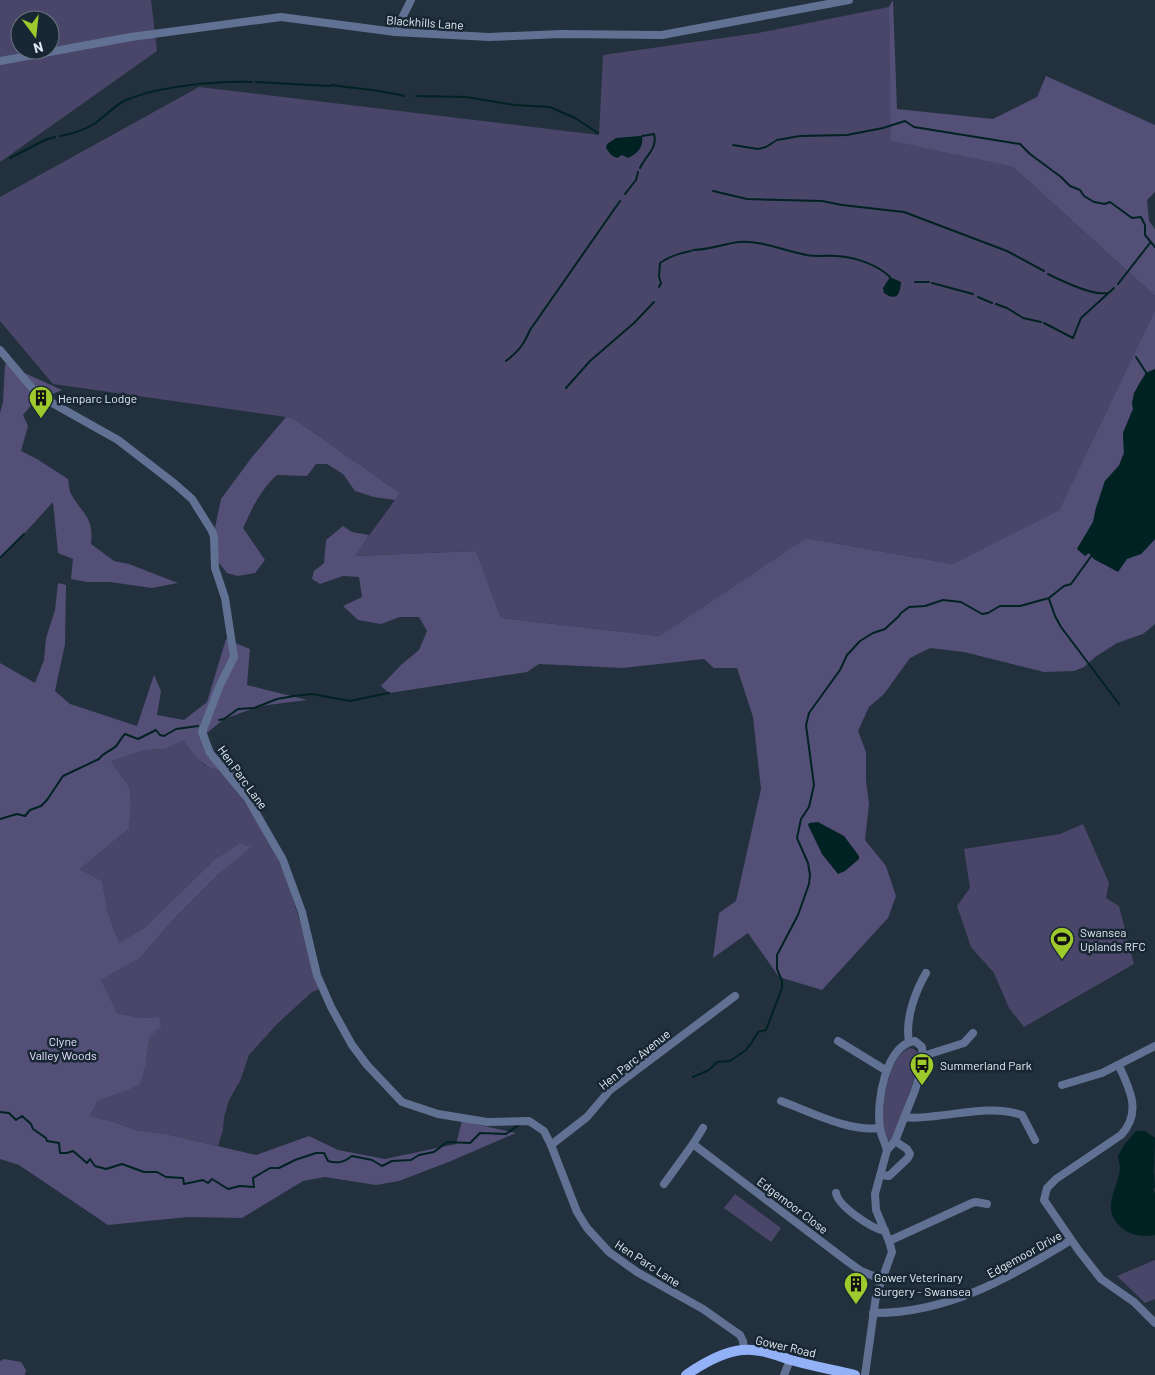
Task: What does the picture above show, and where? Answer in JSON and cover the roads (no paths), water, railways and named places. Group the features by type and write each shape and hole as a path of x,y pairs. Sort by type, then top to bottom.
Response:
{"main road":[{"name":"Gower Road","path":"686,1375 718,1357 744,1350 762,1351 790,1360 855,1375"}],"street":[{"path":"395,32 411,0"},
{"name":"Blackhills Lane","path":"0,61 131,37 281,17 395,32 489,37 561,34 662,35 849,0"},
{"name":"Hen Parc Lane","path":"0,350 38,395 118,440 192,498 212,531 214,537 215,568 225,598 234,656 220,685 202,732 210,753 248,799 282,860 302,912 317,975 331,1007 352,1045 367,1065 402,1102 438,1114 487,1122 529,1121 544,1131 577,1212 587,1228 608,1252 740,1335 744,1350"},
{"path":"909,1042 908,1028 912,1005 918,986 926,973"},
{"name":"Hen Parc Avenue","path":"551,1145 587,1117 610,1090 735,996"},
{"path":"924,1056 964,1043 973,1033"},
{"path":"838,1041 887,1071"},
{"path":"865,1375 876,1296 881,1279 892,1257 890,1241 876,1210 876,1194 887,1150 880,1128 883,1086 894,1053 909,1042 915,1041 922,1047 923,1064 895,1142 887,1150"},
{"path":"1062,1085 1119,1066 1131,1057 1155,1046"},
{"path":"1119,1066 1133,1101 1133,1116 1129,1128 1056,1178 1048,1188 1044,1200 1071,1240 1101,1279 1134,1302 1155,1323"},
{"path":"782,1102 851,1126 870,1129 880,1128"},
{"path":"905,1117 918,1118 984,1111 1009,1111 1022,1115 1034,1140"},
{"path":"664,1184 694,1144 703,1128"},
{"path":"881,1175 889,1176 910,1154 907,1148 895,1142"},
{"name":"Edgemoor Close","path":"694,1144 846,1261 861,1271 881,1279"},
{"path":"836,1193 836,1198 854,1214 878,1230 885,1231"},
{"path":"890,1241 972,1203 987,1204"},
{"name":"Edgemoor Drive","path":"874,1313 891,1313 927,1306 979,1291 1022,1270 1071,1240"},
{"path":"784,1375 790,1360"}],"waterway":[{"path":"60,136 88,127 121,103 140,95 188,85 252,82"},
{"path":"256,82 333,85 404,96"},
{"path":"416,96 466,97 515,105 550,107 575,118 598,133"},
{"path":"733,145 758,149 766,147 777,140 800,136 847,135 883,128 905,121 914,127 1020,144 1070,186 1080,190 1084,196 1094,202 1105,204 1110,202 1132,218 1141,217 1145,225 1145,235 1155,247"},
{"path":"640,168 653,148 655,139 654,134 642,136"},
{"path":"10,158 45,140 55,137"},
{"path":"625,194 636,180 638,172"},
{"path":"713,191 747,199 822,201 904,212 1007,251 1044,271"},
{"path":"506,361 521,347 530,330 620,201"},
{"path":"693,250 739,242 764,244 807,255 851,258 873,265 890,277"},
{"path":"1118,284 1150,243"},
{"path":"659,287 661,283 659,277 660,263 667,258 691,251"},
{"path":"1048,274 1085,290 1107,293"},
{"path":"915,282 929,282"},
{"path":"932,283 973,294"},
{"path":"1044,323 1073,338 1081,318 1114,288"},
{"path":"978,297 992,303"},
{"path":"566,388 590,361 634,323 654,302"},
{"path":"996,304 1007,308 1023,318 1041,322"},
{"path":"1136,357 1147,374"},
{"path":"0,558 24,534"},
{"path":"693,1077 709,1070 717,1062 730,1061 746,1050 758,1032 766,1030 782,988 782,981 777,969 777,955 798,915 809,884 810,875 808,863 797,838 801,819 809,807 814,785 806,725 809,713 840,670 847,655 860,641 873,633 885,629 909,607 925,606 943,600 961,602 982,614 988,613 1000,606 1020,606 1049,598 1064,586 1071,584 1092,555"},
{"path":"1049,599 1061,627 1119,704"},
{"path":"219,720 224,719 238,709 254,708 277,699 294,696 312,694 350,701 389,693"},
{"path":"0,819 17,814 25,816 30,810 41,806 63,776 99,759 115,747 125,734 138,739 156,730 160,735 164,736 176,729 198,726"},
{"path":"0,1112 9,1113 16,1120 22,1116 47,1141 59,1143 60,1153 73,1151 87,1163 90,1159 95,1166 106,1169 122,1164 144,1172 157,1172 166,1177 183,1178 184,1184 203,1180 208,1183 212,1179 228,1189 240,1186 254,1187 253,1178 270,1168 279,1168 316,1153 324,1153 328,1161 332,1162 341,1162 352,1156 372,1160 382,1166 392,1161 411,1160 419,1155 434,1152 447,1142 470,1143 480,1133 506,1134 520,1124"}],"place":[{"name":"Henparc Lodge","path":"41,419"},
{"name":"Swansea Uplands RFC","path":"1062,960"},
{"name":"Summerland Park","path":"922,1086"},
{"name":"Gower Veterinary Surgery - Swansea","path":"856,1305"}],"park label":[{"name":"Clyne Valley Woods","path":"63,1048"}]}
